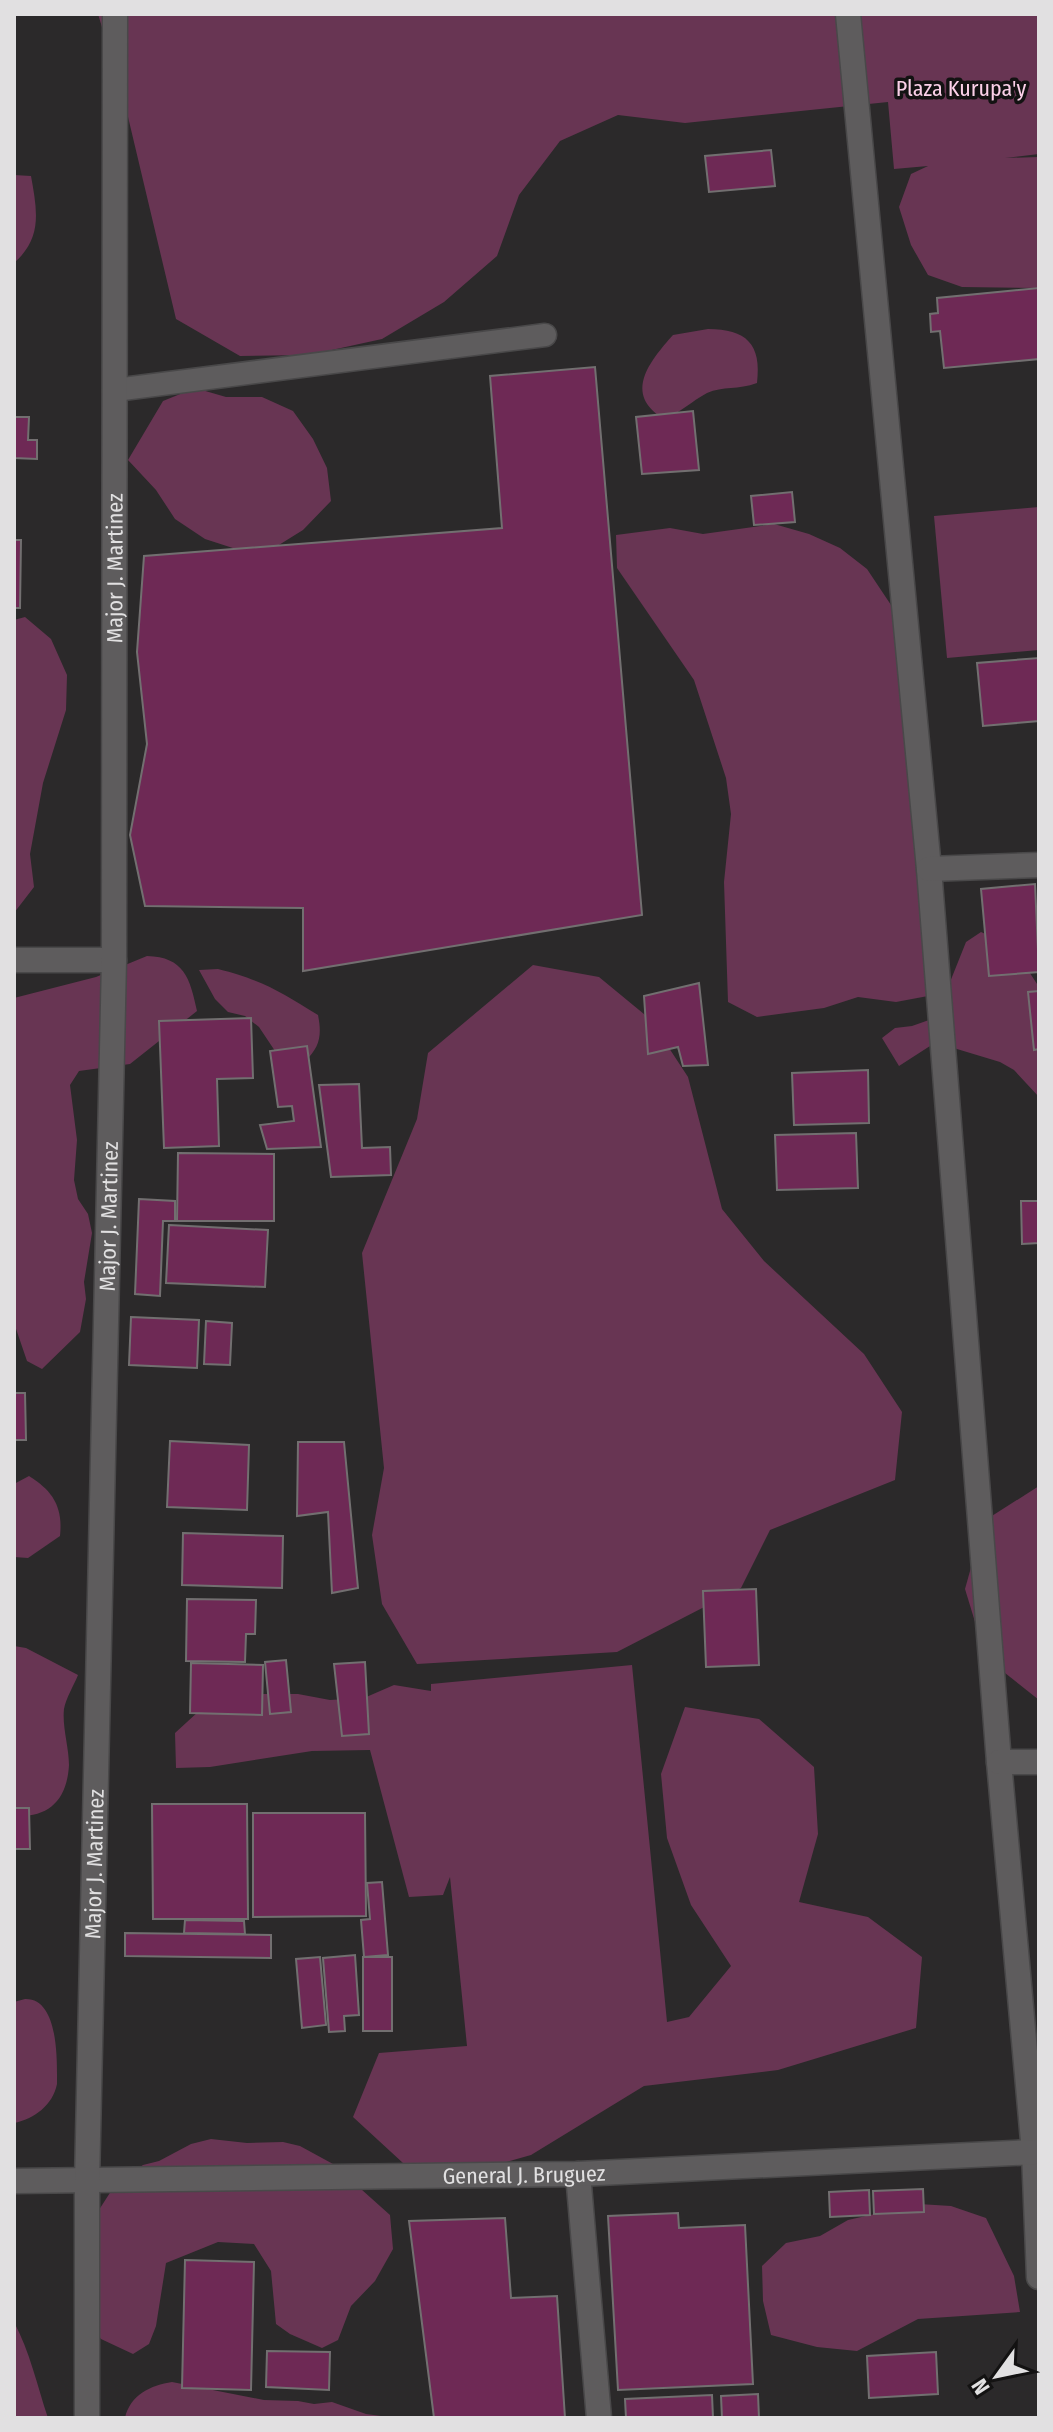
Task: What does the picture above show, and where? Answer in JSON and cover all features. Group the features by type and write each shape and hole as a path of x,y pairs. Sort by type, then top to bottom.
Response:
{"street":[{"name":"Major J. Martinez","path":"87,2418 87,2182 114,960 115,14"},
{"path":"848,14 929,869 999,1762 1034,2152 1039,2277"},
{"path":"929,869 1039,865"},
{"path":"14,960 114,960"},
{"path":"999,1762 1039,1762"},
{"name":"General J. Bruguez","path":"14,2181 578,2174 1034,2152"},
{"path":"578,2174 599,2418"}],"lane":[{"path":"115,390 545,335"}],"green space":[{"name":"Plaza Kurupa'y","path":"98,14 1039,14 1039,154 1005,158 1039,157 1039,288 962,287 928,275 911,245 899,207 911,174 928,166 894,169 888,102 685,123 618,115 560,141 519,195 497,256 444,302 382,339 309,355 240,356 176,319 124,100"},
{"path":"14,175 31,176 36,223 30,244 14,263"},
{"path":"708,329 732,332 749,341 757,358 757,383 707,393 664,419 645,399 644,378 649,367 673,335"},
{"path":"195,388 226,397 262,397 293,411 313,439 327,468 331,501 303,530 274,548 239,550 205,539 175,519 156,490 128,460 163,401"},
{"path":"1039,507 1039,650 947,658 934,516"},
{"path":"774,524 809,534 840,548 867,569 907,629 928,996 896,1002 858,997 824,1008 757,1017 728,1002 724,882 731,814 726,778 694,680 617,568 616,535 670,528 703,534"},
{"path":"25,617 51,639 67,675 66,710 43,783 30,854 34,887 14,913 14,620"},
{"path":"981,932 997,939 1024,964 1039,987 1039,1097 1014,1070 1000,1062 947,1046 930,1046 899,1066 882,1038 895,1028 929,1020 940,1007 966,942"},
{"path":"147,956 169,960 177,965 188,979 197,1011 130,1064 79,1071 70,1085 77,1140 74,1180 92,1233 84,1282 86,1299 80,1332 42,1369 27,1361 14,1323 14,998 96,977"},
{"path":"533,965 599,977 650,1019 688,1077 722,1209 764,1261 864,1354 902,1412 895,1480 770,1530 741,1588 617,1652 417,1664 382,1604 372,1535 384,1468 362,1253 417,1119 428,1053"},
{"path":"218,969 271,988 318,1015 319,1040 305,1061 277,1054 259,1027 245,1016 228,1012 215,999 199,970"},
{"path":"29,1476 55,1501 60,1516 60,1536 28,1558 14,1557 14,1484"},
{"path":"1039,1486 1039,1700 986,1658 965,1589 984,1521"},
{"path":"14,1646 26,1648 78,1675 64,1709 69,1765 64,1788 60,1797 46,1810 26,1816 14,1816"},
{"path":"632,1665 667,2022 689,2017 731,1966 691,1905 667,1838 661,1774 685,1707 759,1719 814,1767 818,1834 799,1902 868,1917 922,1957 916,2028 778,2070 644,2086 531,2155 468,2173 403,2163 353,2117 379,2053 467,2046 450,1877 443,1895 409,1897 370,1750 312,1751 210,1767 176,1768 175,1733 199,1711 228,1694 298,1694 330,1700 364,1698 394,1685 431,1691 431,1684"},
{"path":"25,1999 36,2001 50,2019 56,2047 57,2084 42,2110 14,2123 14,2002"},
{"path":"211,2139 247,2143 283,2142 300,2146 333,2164 390,2215 393,2249 375,2281 351,2306 338,2340 322,2348 276,2324 271,2271 254,2244 218,2242 166,2263 156,2326 149,2344 133,2354 101,2339 90,2325 95,2216 115,2185 143,2165 159,2161 191,2144"},
{"path":"919,2204 951,2206 986,2218 1014,2276 1020,2312 918,2319 857,2351 817,2347 771,2335 763,2301 762,2266 786,2243 820,2236 848,2220"},
{"path":"14,2322 29,2357 48,2418 14,2418"},
{"path":"172,2382 264,2400 314,2404 332,2402 366,2414 396,2418 125,2418 142,2392"}],"building":[{"path":"771,150 775,186 709,192 705,156"},
{"path":"1039,288 1039,359 944,368 940,331 931,332 930,314 938,313 937,298"},
{"path":"595,367 642,915 303,971 303,908 145,906 130,835 147,744 137,652 144,556 502,528 490,376"},
{"path":"693,411 699,470 642,474 636,417"},
{"path":"14,417 29,417 28,440 37,440 37,459 14,458"},
{"path":"792,492 795,522 754,525 751,496"},
{"path":"14,540 21,540 20,608 14,608"},
{"path":"1039,658 1039,721 983,726 977,663"},
{"path":"1035,884 1039,972 989,976 981,889"},
{"path":"699,983 708,1065 683,1066 678,1047 648,1054 644,996"},
{"path":"1039,991 1039,1049 1034,1050 1028,992"},
{"path":"251,1018 253,1078 217,1079 219,1146 164,1148 159,1021"},
{"path":"307,1046 321,1147 267,1149 260,1125 294,1121 292,1106 278,1107 270,1051"},
{"path":"868,1070 869,1123 794,1125 792,1073"},
{"path":"359,1084 362,1148 390,1147 391,1175 331,1177 319,1085"},
{"path":"856,1133 858,1188 777,1190 775,1135"},
{"path":"178,1153 274,1154 274,1221 177,1221"},
{"path":"139,1199 175,1201 175,1221 163,1221 160,1296 135,1294"},
{"path":"1021,1201 1039,1201 1039,1243 1022,1244"},
{"path":"169,1225 268,1230 265,1287 166,1283"},
{"path":"131,1317 199,1320 197,1368 129,1365"},
{"path":"206,1321 232,1323 230,1365 204,1364"},
{"path":"14,1393 25,1393 26,1440 14,1440"},
{"path":"170,1441 249,1445 247,1510 167,1507"},
{"path":"298,1442 344,1442 358,1588 332,1593 328,1512 297,1516"},
{"path":"183,1533 283,1536 282,1588 182,1585"},
{"path":"756,1589 759,1665 706,1667 703,1591"},
{"path":"187,1599 256,1600 255,1634 246,1634 245,1662 186,1661"},
{"path":"286,1660 291,1712 270,1714 265,1662"},
{"path":"365,1662 369,1734 342,1736 334,1664"},
{"path":"191,1663 263,1665 262,1715 190,1713"},
{"path":"152,1804 247,1804 248,1919 153,1919"},
{"path":"14,1808 29,1808 30,1849 14,1849"},
{"path":"253,1813 365,1813 366,1916 253,1917"},
{"path":"382,1882 388,1955 364,1957 361,1920 370,1919 367,1883"},
{"path":"185,1920 244,1921 245,1934 184,1933"},
{"path":"125,1933 271,1935 271,1958 125,1956"},
{"path":"355,1955 359,2015 344,2016 345,2031 329,2032 323,1958"},
{"path":"320,1957 326,2025 302,2028 296,1959"},
{"path":"363,1957 392,1957 392,2031 363,2031"},
{"path":"923,2189 924,2212 874,2214 873,2191"},
{"path":"869,2190 870,2215 830,2217 829,2192"},
{"path":"678,2213 679,2228 745,2225 753,2384 618,2390 608,2216"},
{"path":"505,2218 511,2298 557,2296 565,2418 434,2418 409,2221"},
{"path":"185,2260 254,2262 251,2390 182,2388"},
{"path":"267,2351 330,2352 329,2390 266,2387"},
{"path":"936,2352 938,2394 869,2398 867,2356"},
{"path":"758,2394 759,2418 722,2418 721,2396"},
{"path":"712,2395 713,2418 626,2418 625,2399"}]}
